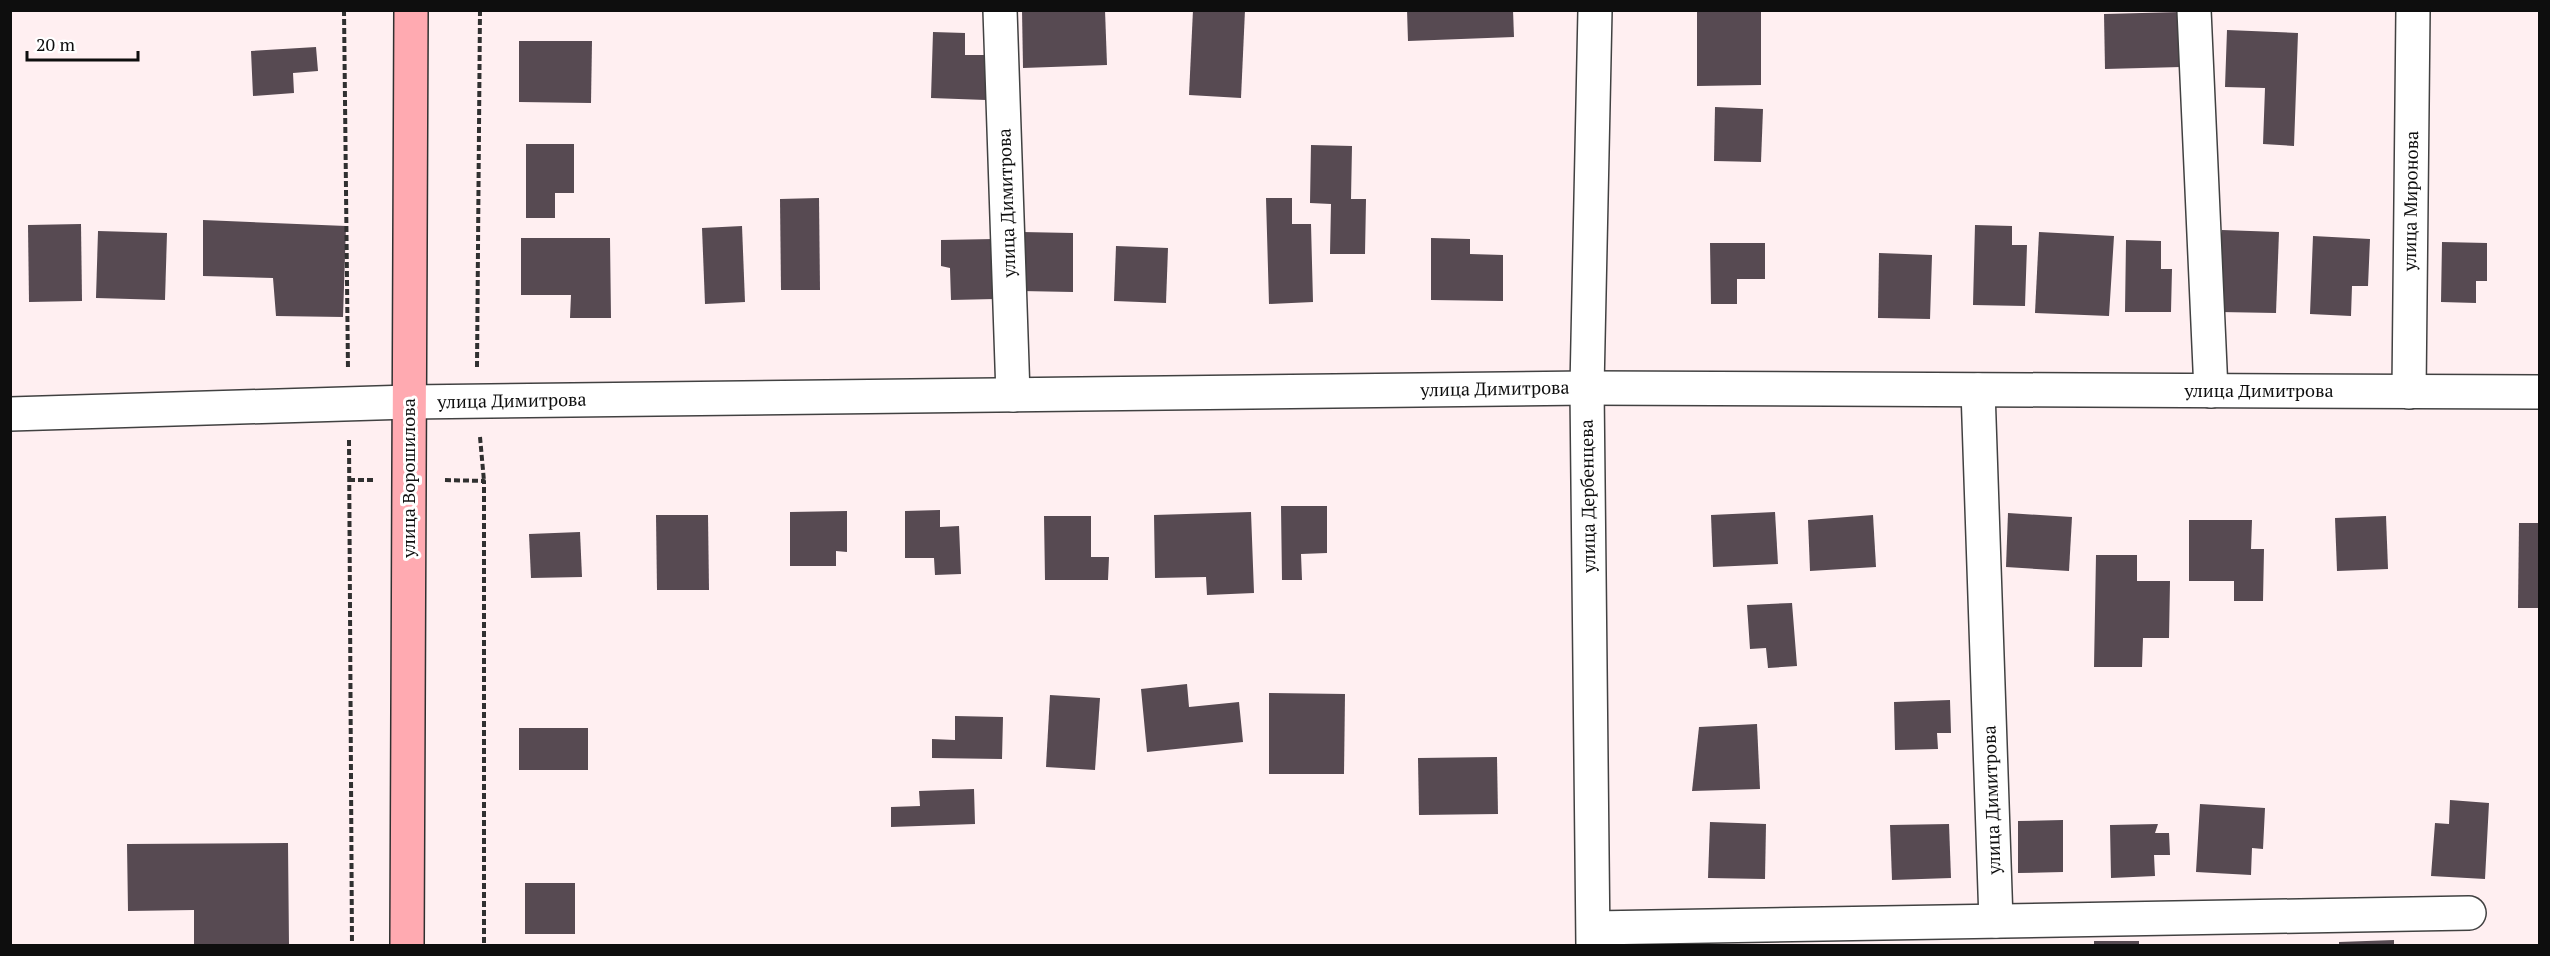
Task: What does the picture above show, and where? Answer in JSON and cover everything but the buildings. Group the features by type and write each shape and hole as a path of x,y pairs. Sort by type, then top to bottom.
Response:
{"street":[{"name":"улица Ворошилова","path":"407,945 411,10"},
{"name":"улица Димитрова","path":"1000,10 1013,395"},
{"name":"улица Дербенцева","path":"1593,937 1587,388 1595,10"},
{"path":"2194,10 2211,391"},
{"name":"улица Миронова","path":"2409,392 2413,10"},
{"name":"улица Димитрова","path":"10,414 409,402 1587,388 2540,392"},
{"name":"улица Димитрова","path":"1978,390 1996,921"},
{"path":"1593,937 1996,921 2469,913"}],"path":[{"path":"344,10 352,945"},
{"path":"480,10 477,401 484,481 484,945"},
{"path":"349,480 484,481"}]}
